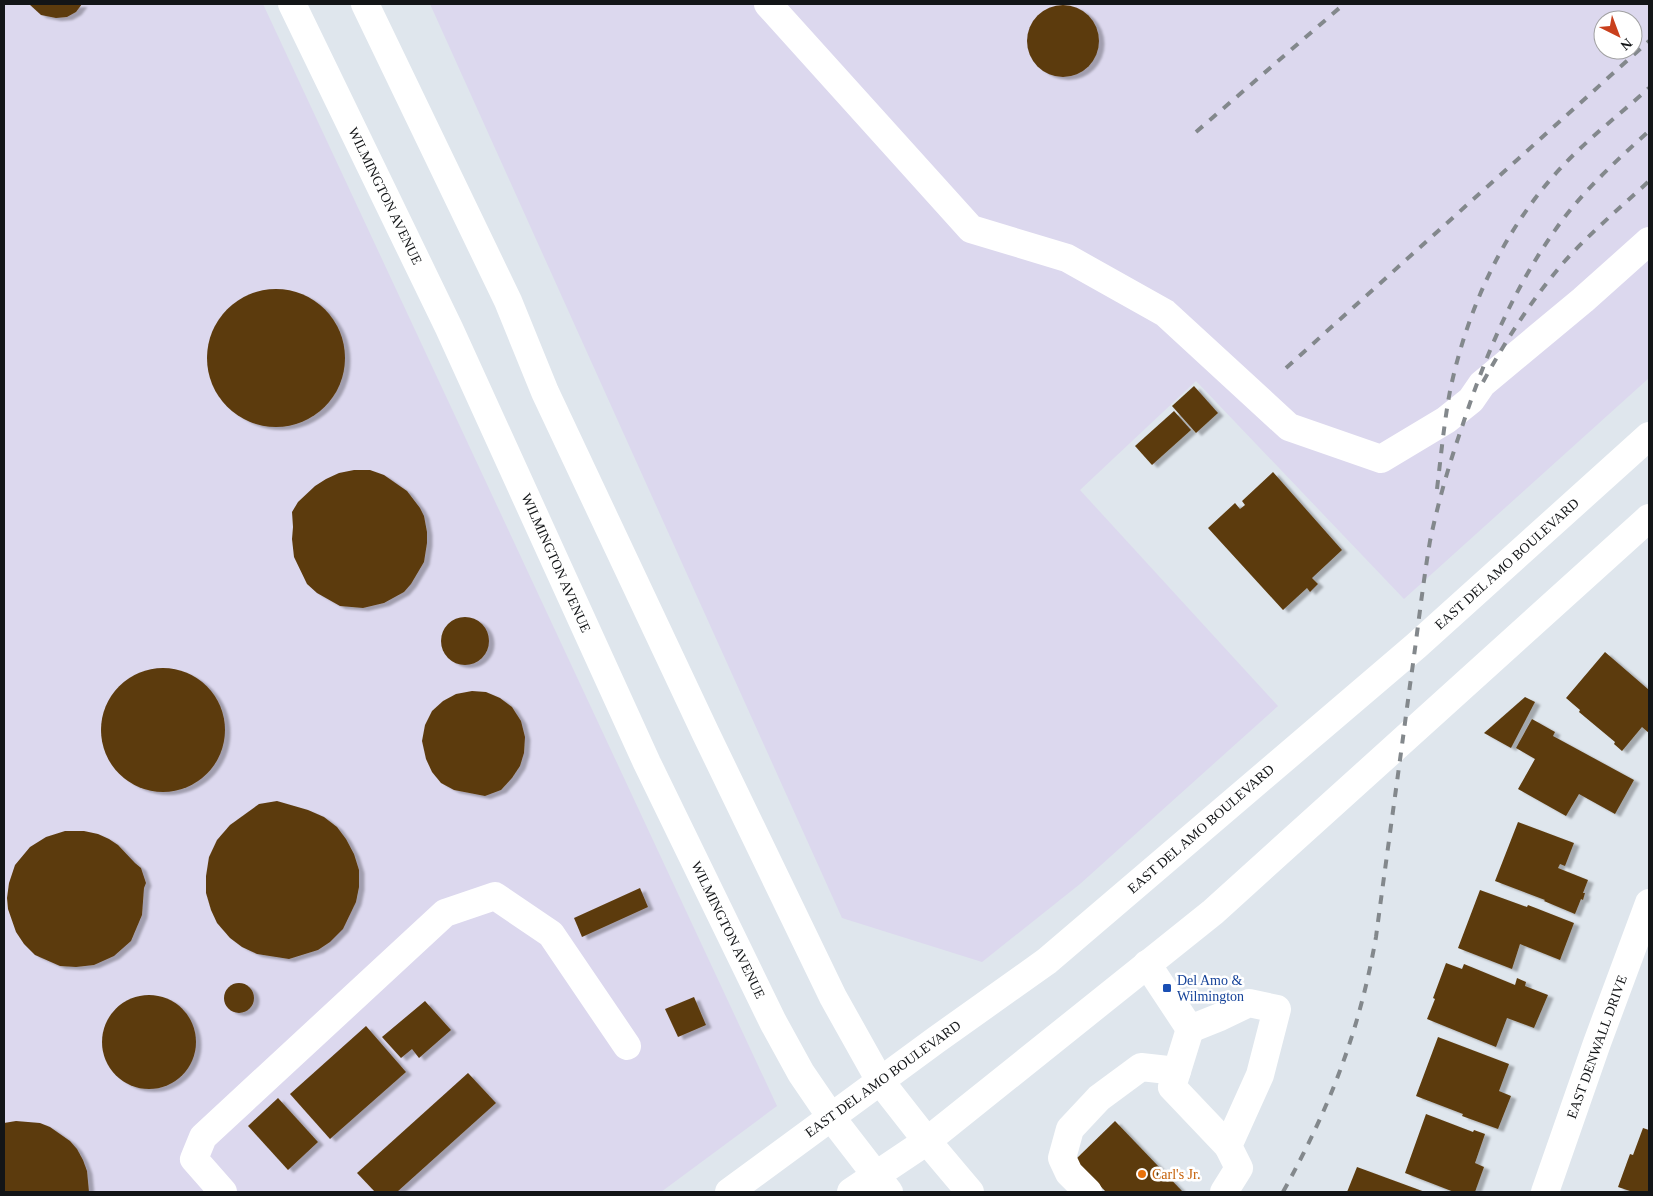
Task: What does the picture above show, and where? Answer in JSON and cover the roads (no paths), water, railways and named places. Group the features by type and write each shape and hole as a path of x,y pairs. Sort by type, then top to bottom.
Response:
{"main road":[{"name":"WILMINGTON AVENUE","path":"292,4 449,328 647,763 772,1022 801,1073 831,1117 882,1184"},
{"path":"365,4 508,301 545,392 710,743 833,997 880,1081 970,1192"},
{"path":"768,4 971,229 1067,258 1165,313 1289,426 1382,459 1446,420 1471,400 1482,384 1583,300 1649,241"},
{"name":"EAST DEL AMO BOULEVARD","path":"729,1192 1047,961 1416,646 1649,436"},
{"path":"851,1192 882,1184 927,1141 1213,912 1649,518"},
{"path":"223,1192 194,1159 203,1137 445,913 495,896 551,934 627,1046"},
{"name":"EAST DENWALL DRIVE","path":"1545,1192 1597,1043 1649,903"},
{"path":"1147,964 1190,1029"},
{"path":"1190,1029 1220,1018 1249,1003 1277,1009 1260,1075 1229,1147"},
{"path":"1190,1029 1172,1087 1229,1147 1239,1168 1224,1192"},
{"path":"1088,1192 1069,1173 1062,1158 1070,1129 1099,1098 1141,1067 1177,1071"}],"railway":[{"path":"1196,132 1344,4"},
{"path":"1286,368 1649,41"},
{"path":"1437,489 1448,403 1457,361 1477,302 1503,247 1519,221 1557,172 1649,88"},
{"path":"1283,1192 1315,1130 1341,1069 1369,972 1376,937 1430,541 1448,469 1471,400 1502,323 1542,249 1579,200 1613,164 1649,131"},
{"path":"1483,382 1520,320 1552,276 1584,241 1649,181"}],"place":[{"name":"Del Amo & Wilmington","path":"1167,988"},
{"name":"Carl's Jr.","path":"1142,1174"}]}
